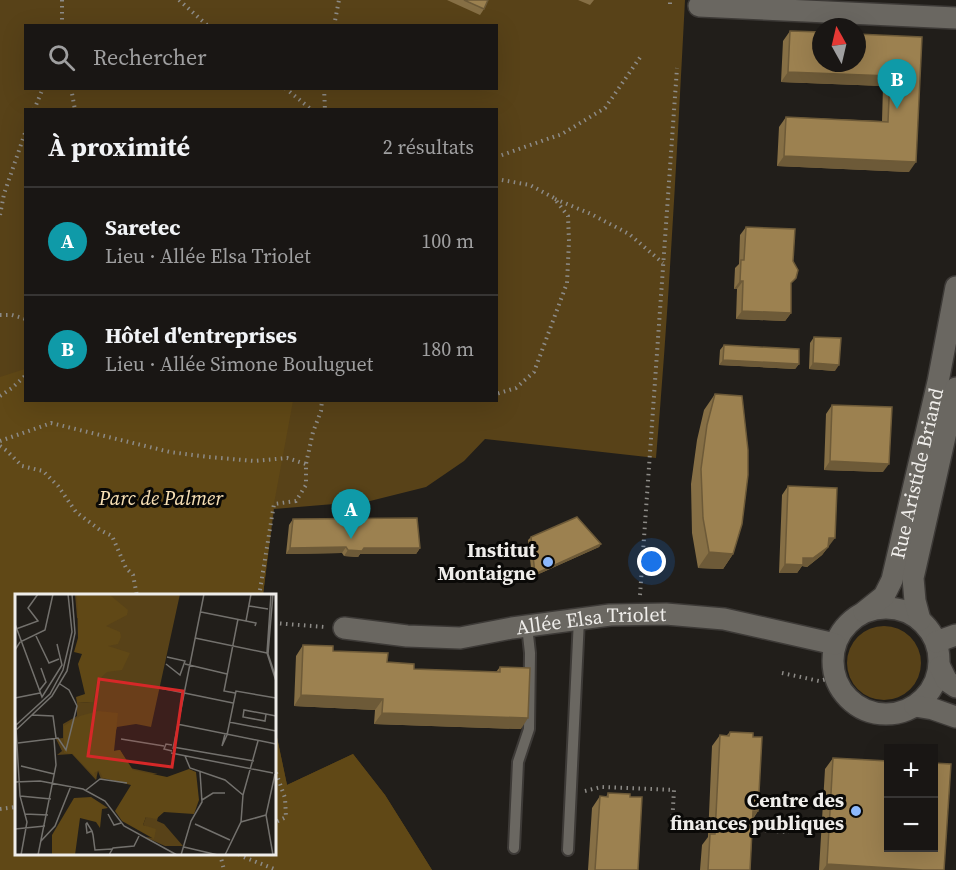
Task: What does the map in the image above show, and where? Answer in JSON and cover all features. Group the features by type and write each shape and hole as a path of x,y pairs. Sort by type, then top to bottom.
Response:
{"street":[{"path":"699,6 956,18"},
{"name":"Rue Aristide Briand","path":"920,620 915,601 913,578 950,385 956,287"},
{"name":"Rue Aristide Briand","path":"864,612 884,596 892,580 950,385"},
{"path":"940,667 927,696 915,706 900,713 884,715 867,712 847,698 835,677 832,660 835,644 842,631 852,620 864,612 878,608 893,608 908,612 920,620 932,633 938,650 940,667 947,681 956,687"},
{"name":"Allée Elsa Triolet","path":"344,628 406,636 460,638 526,626 610,615 666,614 724,620 835,644"},
{"path":"936,642 956,635"},
{"path":"915,706 956,717"}],"lane":[{"path":"568,850 579,619"},
{"path":"514,848 518,762 529,729 530,653 526,626"}],"path":[{"path":"62,0 62,24"},
{"path":"179,0 206,24"},
{"path":"334,24 339,0"},
{"path":"498,156 562,134 605,108 641,56"},
{"path":"638,614 677,68"},
{"path":"35,108 42,90"},
{"path":"72,90 75,108"},
{"path":"287,90 310,108"},
{"path":"324,90 325,108"},
{"path":"0,215 4,194 24,136"},
{"path":"498,179 530,185 591,214 628,234 663,262"},
{"path":"0,199 4,194"},
{"path":"498,393 516,388 534,372 567,283 568,216 554,198"},
{"path":"0,315 24,318"},
{"path":"0,396 24,377"},
{"path":"259,594 274,504 296,501 306,485 306,464 322,402"},
{"path":"0,441 51,423 170,452 254,461 287,459 306,464"},
{"path":"0,446 22,466 43,471 76,512 112,536 126,568 133,575 137,594"},
{"path":"276,623 344,628"},
{"path":"782,674 819,681 835,677"},
{"path":"276,773 285,798 286,816 276,822"},
{"path":"570,794 601,787 674,790 672,825 718,828"},
{"path":"0,809 15,807"},
{"path":"742,829 789,832"},
{"path":"220,855 224,870"},
{"path":"240,855 277,870"}],"green space":[{"name":"Parc de Palmer","path":"0,0 685,0 669,286 656,458 485,439 464,461 426,487 370,501 274,509 263,594 15,594 15,855 276,855 276,733 287,785 353,754 385,795 432,870 0,870"},
{"path":"24,369 24,402 293,402 273,509 263,594 15,594 15,855 276,855 276,733 287,785 353,754 385,795 432,870 0,870 0,377"},
{"path":"884,626 905,632 915,642 921,663 915,684 905,694 884,700 863,694 853,684 847,663 853,642 863,632"}],"building":[{"path":"464,0 488,0 484,9"},
{"path":"790,31 812,32 812,72 866,72 866,34 922,37 916,162 784,156 786,117 888,122 890,76 788,72"},
{"path":"746,227 795,229 793,261 798,270 796,278 791,283 791,313 742,311 741,260 744,260"},
{"path":"814,337 841,338 839,365 813,363"},
{"path":"724,345 799,349 799,364 723,360"},
{"path":"715,394 742,396 748,450 748,475 742,524 733,554 709,552 703,518 701,469 707,425"},
{"path":"832,405 892,407 889,464 830,461"},
{"path":"788,486 837,488 835,538 829,538 828,547 813,558 803,558 803,565 785,564"},
{"name":"Institut Montaigne","path":"577,517 601,544 535,574 531,537"},
{"path":"417,518 420,548 364,548 362,551 348,550 346,547 290,548 293,519"},
{"path":"303,645 333,646 333,651 388,653 387,662 414,664 414,669 500,672 500,667 530,668 528,718 382,713 383,699 301,695"},
{"path":"730,732 753,733 753,737 762,737 758,811 753,811 750,870 708,870 710,834 715,834 720,735 729,736"},
{"name":"Centre des finances publiques","path":"833,758 884,761 884,852 938,852 938,763 951,764 944,870 827,864"},
{"path":"608,793 642,797 638,870 595,870 600,796 608,797"}],"place":[{"name":"Hôtel d'entreprises","path":"897,109"},
{"name":"Saretec","path":"351,539"},
{"name":"Institut Montaigne","path":"548,562"},
{"name":"Centre des finances publiques","path":"856,811"}]}
